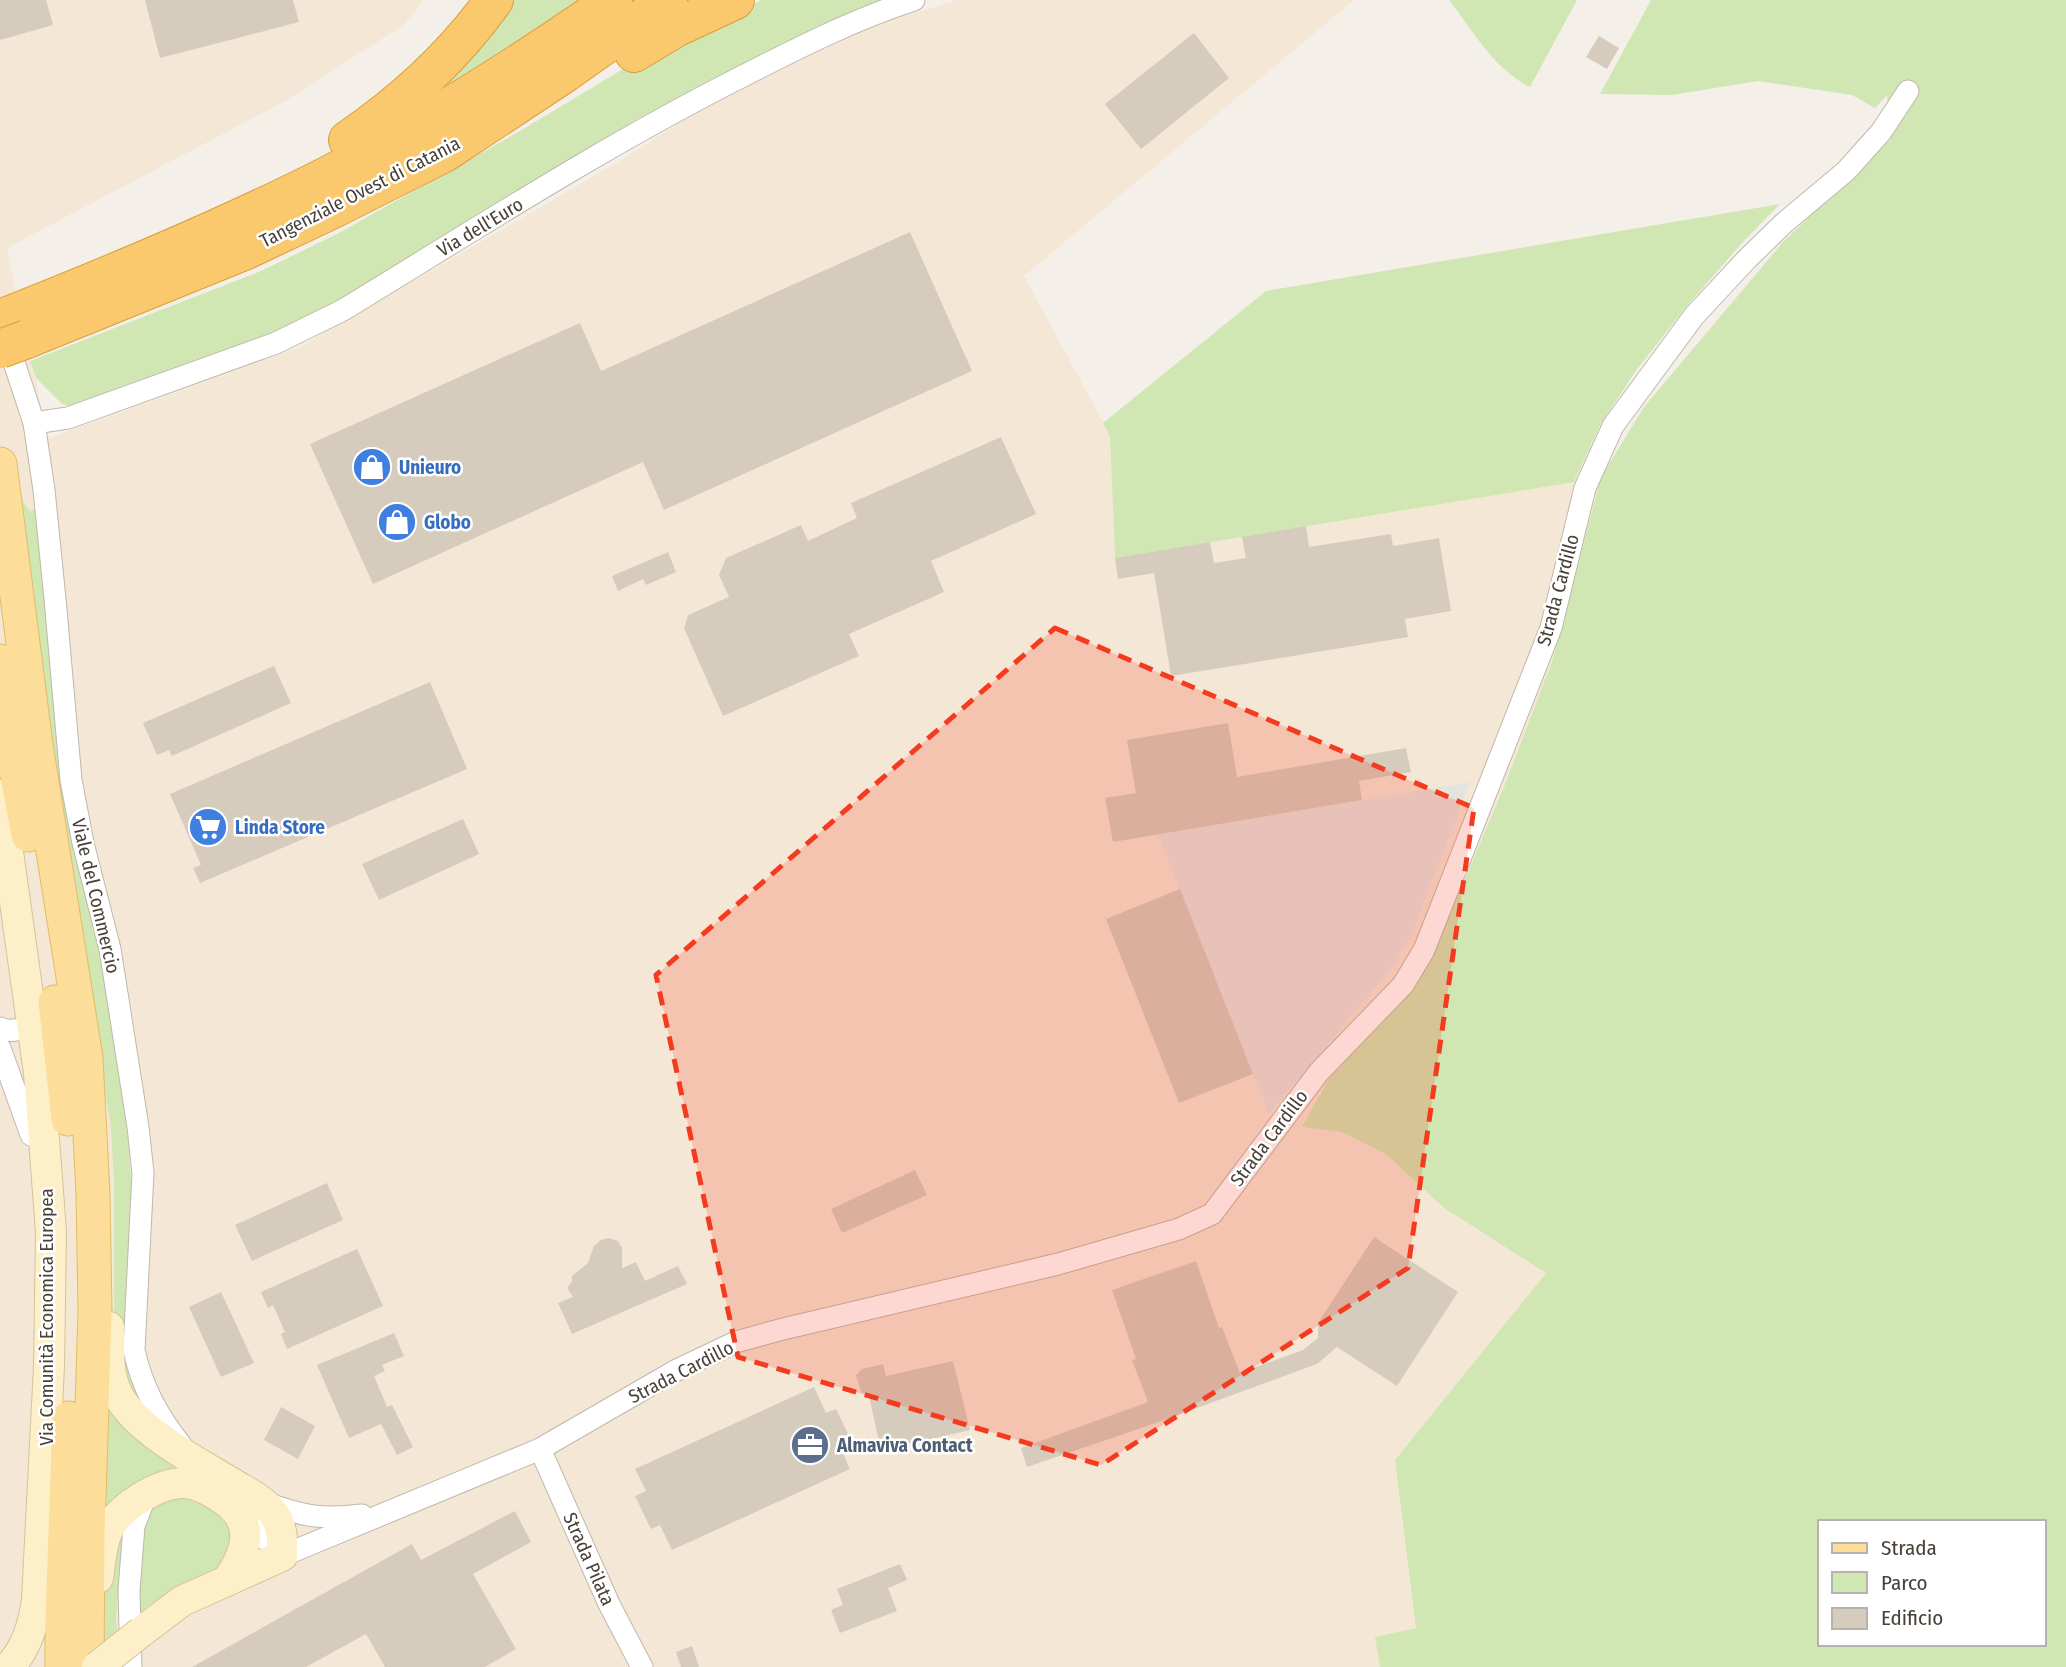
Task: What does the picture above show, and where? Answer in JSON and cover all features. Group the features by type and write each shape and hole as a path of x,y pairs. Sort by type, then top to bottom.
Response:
{"highway":[{"path":"8,328 153,237 287,175 334,150 409,95 443,62 494,0"},
{"name":"Tangenziale Ovest di Catania","path":"8,328 140,262 325,177 451,106 540,51 613,0"},
{"name":"Tangenziale Ovest di Catania","path":"8,328 244,251 333,209 444,153 565,73 668,0"},
{"path":"444,153 520,124 677,27 735,0"}],"main road":[{"path":"0,464 36,745 86,1058 101,1120 107,1176 109,1363 112,1379 118,1396 135,1417 194,1460 250,1506"},
{"path":"0,661 58,1018 69,1130 72,1361 62,1617 52,1667"},
{"name":"Via Comunità Economica Europea","path":"0,795 32,1021 51,1232 49,1366 37,1600 33,1625 25,1646 9,1667"},
{"path":"83,1663 95,1311 93,1194 86,1058"},
{"path":"83,1663 105,1537 116,1518 134,1501 173,1484 197,1485 224,1500 250,1506 277,1519 282,1534 282,1556"},
{"path":"229,1578 243,1554 244,1522 250,1506"},
{"name":"Strada Cardillo","path":"83,1663 141,1632 182,1601 282,1556"},
{"path":"62,1617 83,1663"}],"street":[{"name":"Via dell'Euro","path":"34,423 68,418 296,334 343,310 615,144 698,99 872,13 914,0"},
{"name":"Strada Cardillo","path":"282,1556 540,1449 675,1371 736,1342 1058,1264 1179,1229 1212,1214 1319,1072 1403,985 1424,950 1551,628 1585,488 1613,426 1694,316 1784,223 1846,170 1881,132 1908,91"},
{"name":"Viale del Commercio","path":"8,328 34,423 51,558 71,780 83,843 110,949 138,1127 143,1173 134,1350 147,1394 167,1426 194,1460"},
{"path":"0,1028 16,1031 32,1021"},
{"path":"0,1048 31,1135 44,1132"},
{"name":"Strada Pilata","path":"540,1449 609,1604 642,1667"},
{"path":"131,1667 129,1590 134,1526 146,1495"},
{"path":"250,1506 325,1518 388,1512"}],"highlighted area":[{"path":"1055,628 1474,808 1408,1268 1101,1465 738,1357 656,975"}],"shaded area":[{"path":"0,0 423,0 405,24 287,100 7,248 30,361 36,378 46,439 298,348 611,166 705,107 807,56 879,24 957,0 1354,0 1024,276 1110,435 1115,558 1601,477 1553,659 1504,787 1433,953 1303,1127 1342,1132 1387,1155 1444,1208 1546,1273 1395,1460 1416,1628 1376,1637 1380,1667 0,1667"},
{"path":"1470,782 1410,939 1391,969 1269,1114 1158,835"}],"green space":[{"path":"508,0 581,0 484,66 430,95"},
{"path":"762,0 880,0 698,87 636,120 305,320 236,348 69,406 62,404 36,378 30,361 261,271 337,234 520,131 643,57"},
{"path":"1449,0 1577,0 1530,87 1495,60"},
{"path":"1651,0 2066,0 2066,1667 1380,1667 1375,1637 1416,1628 1395,1460 1546,1273 1444,1208 1387,1155 1342,1132 1302,1127 1330,1077 1410,987 1433,953 1504,787 1553,659 1601,477 1644,407 1783,242 1890,140 1887,95 1875,108 1852,95 1758,81 1672,95 1600,94"},
{"path":"1780,204 1686,307 1638,368 1601,423 1574,482 1115,558 1110,436 1103,423 1266,291"},
{"path":"22,500 30,511 38,509 127,1125 132,1189 136,1390 135,1395 129,1397 114,1316 114,1181 111,1128 55,789"},
{"path":"106,1401 197,1476 105,1514"},
{"path":"190,1492 235,1524 223,1566 152,1603 137,1615 141,1536 150,1509 161,1498"},
{"path":"126,1520 116,1616 120,1667 104,1667 103,1593 110,1548"}],"building":[{"path":"0,0 46,0 53,25 0,40"},
{"path":"145,0 293,0 299,22 160,58"},
{"path":"1194,33 1229,78 1141,149 1105,104"},
{"path":"1599,36 1619,48 1607,69 1586,57"},
{"path":"910,232 972,371 664,510 643,462 373,584 310,444 580,323 601,371"},
{"path":"1001,437 1036,514 931,561 944,592 849,634 859,656 723,716 684,628 688,615 729,597 719,575 726,558 801,525 808,541 857,518 851,503"},
{"path":"1306,526 1309,547 1391,534 1393,546 1439,538 1451,611 1405,619 1408,637 1171,676 1154,573 1118,579 1115,558 1210,542 1214,563 1246,558 1242,537"},
{"path":"668,552 676,572 646,585 643,579 618,591 612,576"},
{"path":"274,666 291,703 172,756 169,750 157,755 143,723"},
{"path":"430,682 467,769 200,883 193,868 201,865 170,794"},
{"path":"1228,723 1237,777 1406,748 1411,772 1359,781 1362,800 1113,842 1105,798 1136,793 1127,740"},
{"path":"463,819 479,854 379,900 362,864"},
{"path":"1180,889 1253,1074 1179,1103 1106,919"},
{"path":"915,1170 927,1195 842,1233 831,1209"},
{"path":"327,1183 343,1220 252,1261 235,1225"},
{"path":"1374,1237 1458,1292 1397,1386 1337,1347 1317,1364 1027,1467 1021,1448 1148,1402 1132,1360 1136,1359 1112,1290 1196,1261 1219,1328 1222,1327 1240,1373 1303,1350 1318,1338 1318,1323"},
{"path":"609,1238 618,1241 622,1248 622,1268 636,1262 645,1281 678,1266 687,1284 572,1334 558,1303 573,1297 567,1288 572,1282 572,1276 588,1263 594,1246"},
{"path":"357,1249 383,1306 287,1349 281,1334 285,1332 273,1305 268,1308 261,1292"},
{"path":"221,1292 254,1363 221,1377 189,1307"},
{"path":"394,1333 404,1356 382,1365 385,1371 374,1376 387,1407 392,1405 413,1447 397,1455 381,1424 349,1438 317,1365"},
{"path":"953,1361 970,1430 881,1451 869,1396 861,1392 856,1375 862,1369 883,1364 886,1376"},
{"path":"814,1387 826,1413 836,1409 851,1440 839,1445 850,1469 672,1550 660,1525 651,1529 635,1496 646,1491 635,1469"},
{"path":"281,1407 315,1426 298,1459 264,1440"},
{"path":"515,1511 531,1542 473,1574 516,1649 485,1667 385,1667 366,1634 306,1667 192,1667 412,1544 421,1560"},
{"path":"900,1564 907,1580 888,1588 897,1611 840,1633 831,1610 843,1605 837,1589"},
{"path":"692,1646 699,1667 681,1667 676,1652"}],"place":[{"name":"Unieuro","path":"372,467"},
{"name":"Globo","path":"397,522"},
{"name":"Linda Store","path":"208,827"},
{"name":"Almaviva Contact","path":"810,1445"}]}
